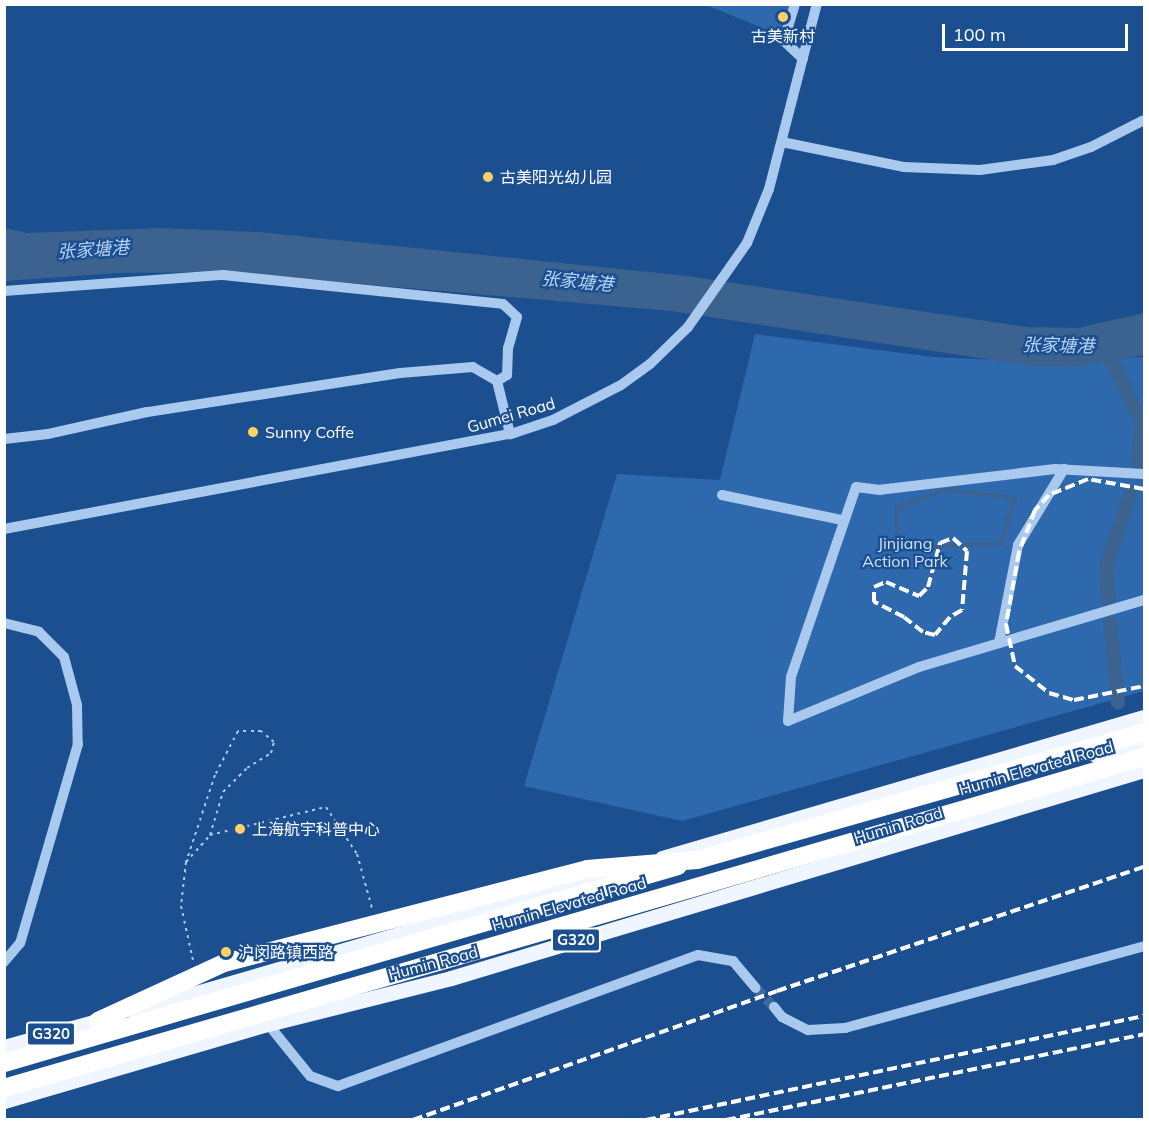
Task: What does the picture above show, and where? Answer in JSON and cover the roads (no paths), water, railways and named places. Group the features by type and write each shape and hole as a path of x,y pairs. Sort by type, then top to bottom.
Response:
{"highway":[{"name":"Humin Elevated Road","path":"4,1063 697,860 1144,733"},
{"name":"Humin Elevated Road","path":"4,1088 1144,757"},
{"path":"98,1021 224,963 587,869 697,860"}],"main road":[{"name":"Humin Road","path":"4,1047 381,940 1144,717"},
{"path":"1060,741 1100,756 1144,743"},
{"name":"Humin Road","path":"4,1101 268,1024 451,978 1144,770"}],"street":[{"path":"795,4 784,41 803,59"},
{"name":"Gumei Road","path":"4,529 510,434 553,420 621,385 651,364 688,327 730,271 759,218 782,142 817,4"},
{"path":"782,142 904,167 980,170 1053,160 1091,147 1144,120"},
{"path":"4,291 223,275 503,304 517,317 508,348 507,375 497,381"},
{"path":"4,439 48,434 147,412 400,373 472,367 497,381 510,434"},
{"path":"1144,474 1064,469 880,490 856,487 842,520 791,677 788,721 919,667 1144,600"},
{"path":"999,643 1018,544 1064,469"},
{"path":"722,495 842,520"},
{"path":"4,623 39,633 64,657 77,705 78,744 20,943 4,962"},
{"path":"774,1007 782,1017 808,1029 845,1028 1144,946"},
{"path":"268,1024 310,1076 338,1086 698,955 733,961 756,988"}],"water":[{"name":"张家塘港","path":"5,228 27,233 161,228 259,232 688,276 1026,327 1078,328 1144,313 1144,355 1073,367 1031,366 671,311 224,272 117,273 5,281"}],"waterway":[{"path":"1105,348 1142,424 1138,462"},
{"path":"947,490 1015,498 1001,544 904,547 897,543 897,507 947,490"},
{"path":"1108,599 1107,564 1131,492"},
{"path":"1110,622 1118,703"}],"tunnel":[{"path":"756,988 774,1007"}],"railway":[{"path":"1144,489 1088,479 1049,495 1035,510 1019,552 1006,624 1015,666 1049,693 1074,700 1144,686"},
{"path":"953,538 967,551 962,610 950,617 935,635 923,632 904,617 874,602 874,587 886,582 919,596 928,587 940,543 953,538"},
{"path":"413,1120 777,991 1144,867"},
{"path":"646,1120 1144,1016"},
{"path":"726,1120 1144,1034"}],"place":[{"name":"古美新村","path":"783,17"},
{"name":"古美阳光幼儿园","path":"488,177"},
{"name":"Sunny Coffe","path":"253,432"},
{"name":"上海航宇科普中心","path":"240,829"},
{"name":"沪闵路镇西路","path":"226,952"}],"park label":[{"name":"Jinjiang Action Park","path":"905,552"}]}
